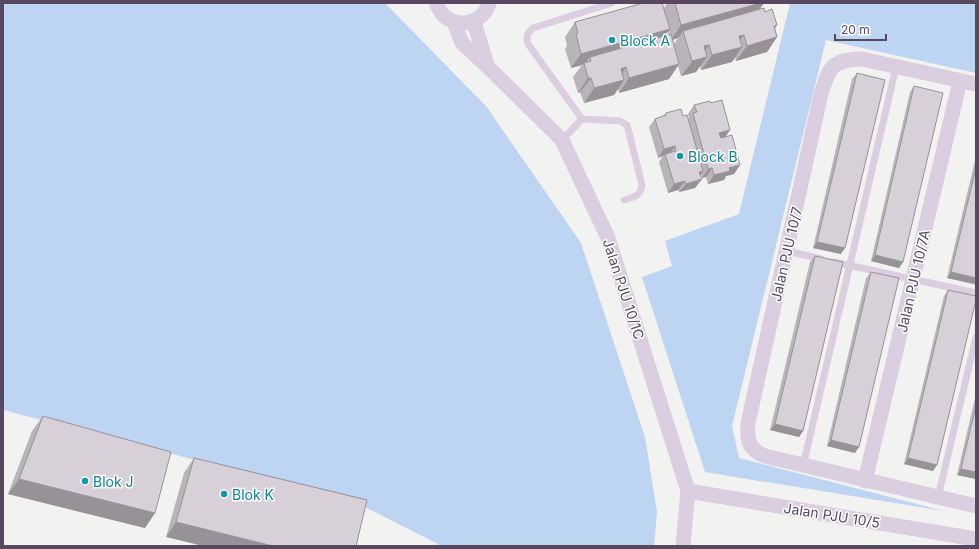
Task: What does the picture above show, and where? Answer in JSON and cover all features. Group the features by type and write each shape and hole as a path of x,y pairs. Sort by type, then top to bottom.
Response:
{"street":[{"path":"436,3 443,15 454,22 474,22 487,11 489,3"},
{"name":"Jalan PJU 10/1C","path":"454,22 462,43 562,140 610,242 688,491 683,546"},
{"name":"Jalan PJU 10/1C","path":"474,22 487,66"},
{"name":"Jalan PJU 10/7","path":"803,466 755,452 747,435 748,423 821,94 826,78 833,66 846,60 862,59 896,67"},
{"path":"896,67 976,84"},
{"name":"Jalan PJU 10/7A","path":"865,481 960,81"},
{"path":"803,466 976,506"},
{"name":"Jalan PJU 10/5","path":"688,491 976,538"}],"lane":[{"path":"582,119 528,44 526,38 528,32 533,28 612,3"},
{"path":"803,466 896,67"},
{"path":"562,140 582,119 620,121 627,125 642,190 634,197 624,200"},
{"path":"787,252 976,293"},
{"path":"938,498 976,337"}],"shaded area":[{"path":"3,3 385,3 486,106 581,243 645,437 657,512 654,546 442,546 353,501 3,410"},
{"path":"790,3 976,3 976,73 826,40 732,426 739,458 944,511 705,472 642,277 672,266 665,241 739,214"}],"building":[{"path":"643,3 662,3 670,29 581,54 576,34 578,33 575,22"},
{"path":"675,3 761,3 681,25"},
{"path":"764,8 765,12 772,9 777,25 774,26 777,37 747,46 744,35 739,36 742,47 712,55 709,45 704,46 707,57 692,61 683,31"},
{"path":"671,34 679,64 629,78 626,67 621,69 624,80 594,88 591,78 588,78 584,63 591,61 590,57"},
{"path":"857,73 885,80 845,248 817,242"},
{"path":"914,86 943,93 903,262 875,255"},
{"name":"Block B","path":"722,100 730,130 719,133 721,138 732,135 740,165 729,168 730,171 714,175 712,168 708,169 693,113 697,112 694,105"},
{"name":"Block B","path":"681,109 683,116 687,115 703,171 699,172 702,179 686,184 685,181 674,184 665,154 676,151 675,146 664,149 655,119 666,115 666,113"},
{"path":"976,168 976,278 951,272"},
{"path":"815,256 843,262 803,431 775,424"},
{"path":"871,272 899,278 859,447 831,440"},
{"path":"948,290 976,296 976,300 937,465 908,458"},
{"path":"976,406 976,472 961,469"},
{"name":"Blok J","path":"43,416 171,452 155,513 19,479"},
{"name":"Blok K","path":"194,458 367,500 356,546 273,546 176,522"}],"place":[{"name":"Block A","path":"612,40"},
{"name":"Block B","path":"680,156"},
{"name":"Blok J","path":"85,481"},
{"name":"Blok K","path":"224,494"}]}
